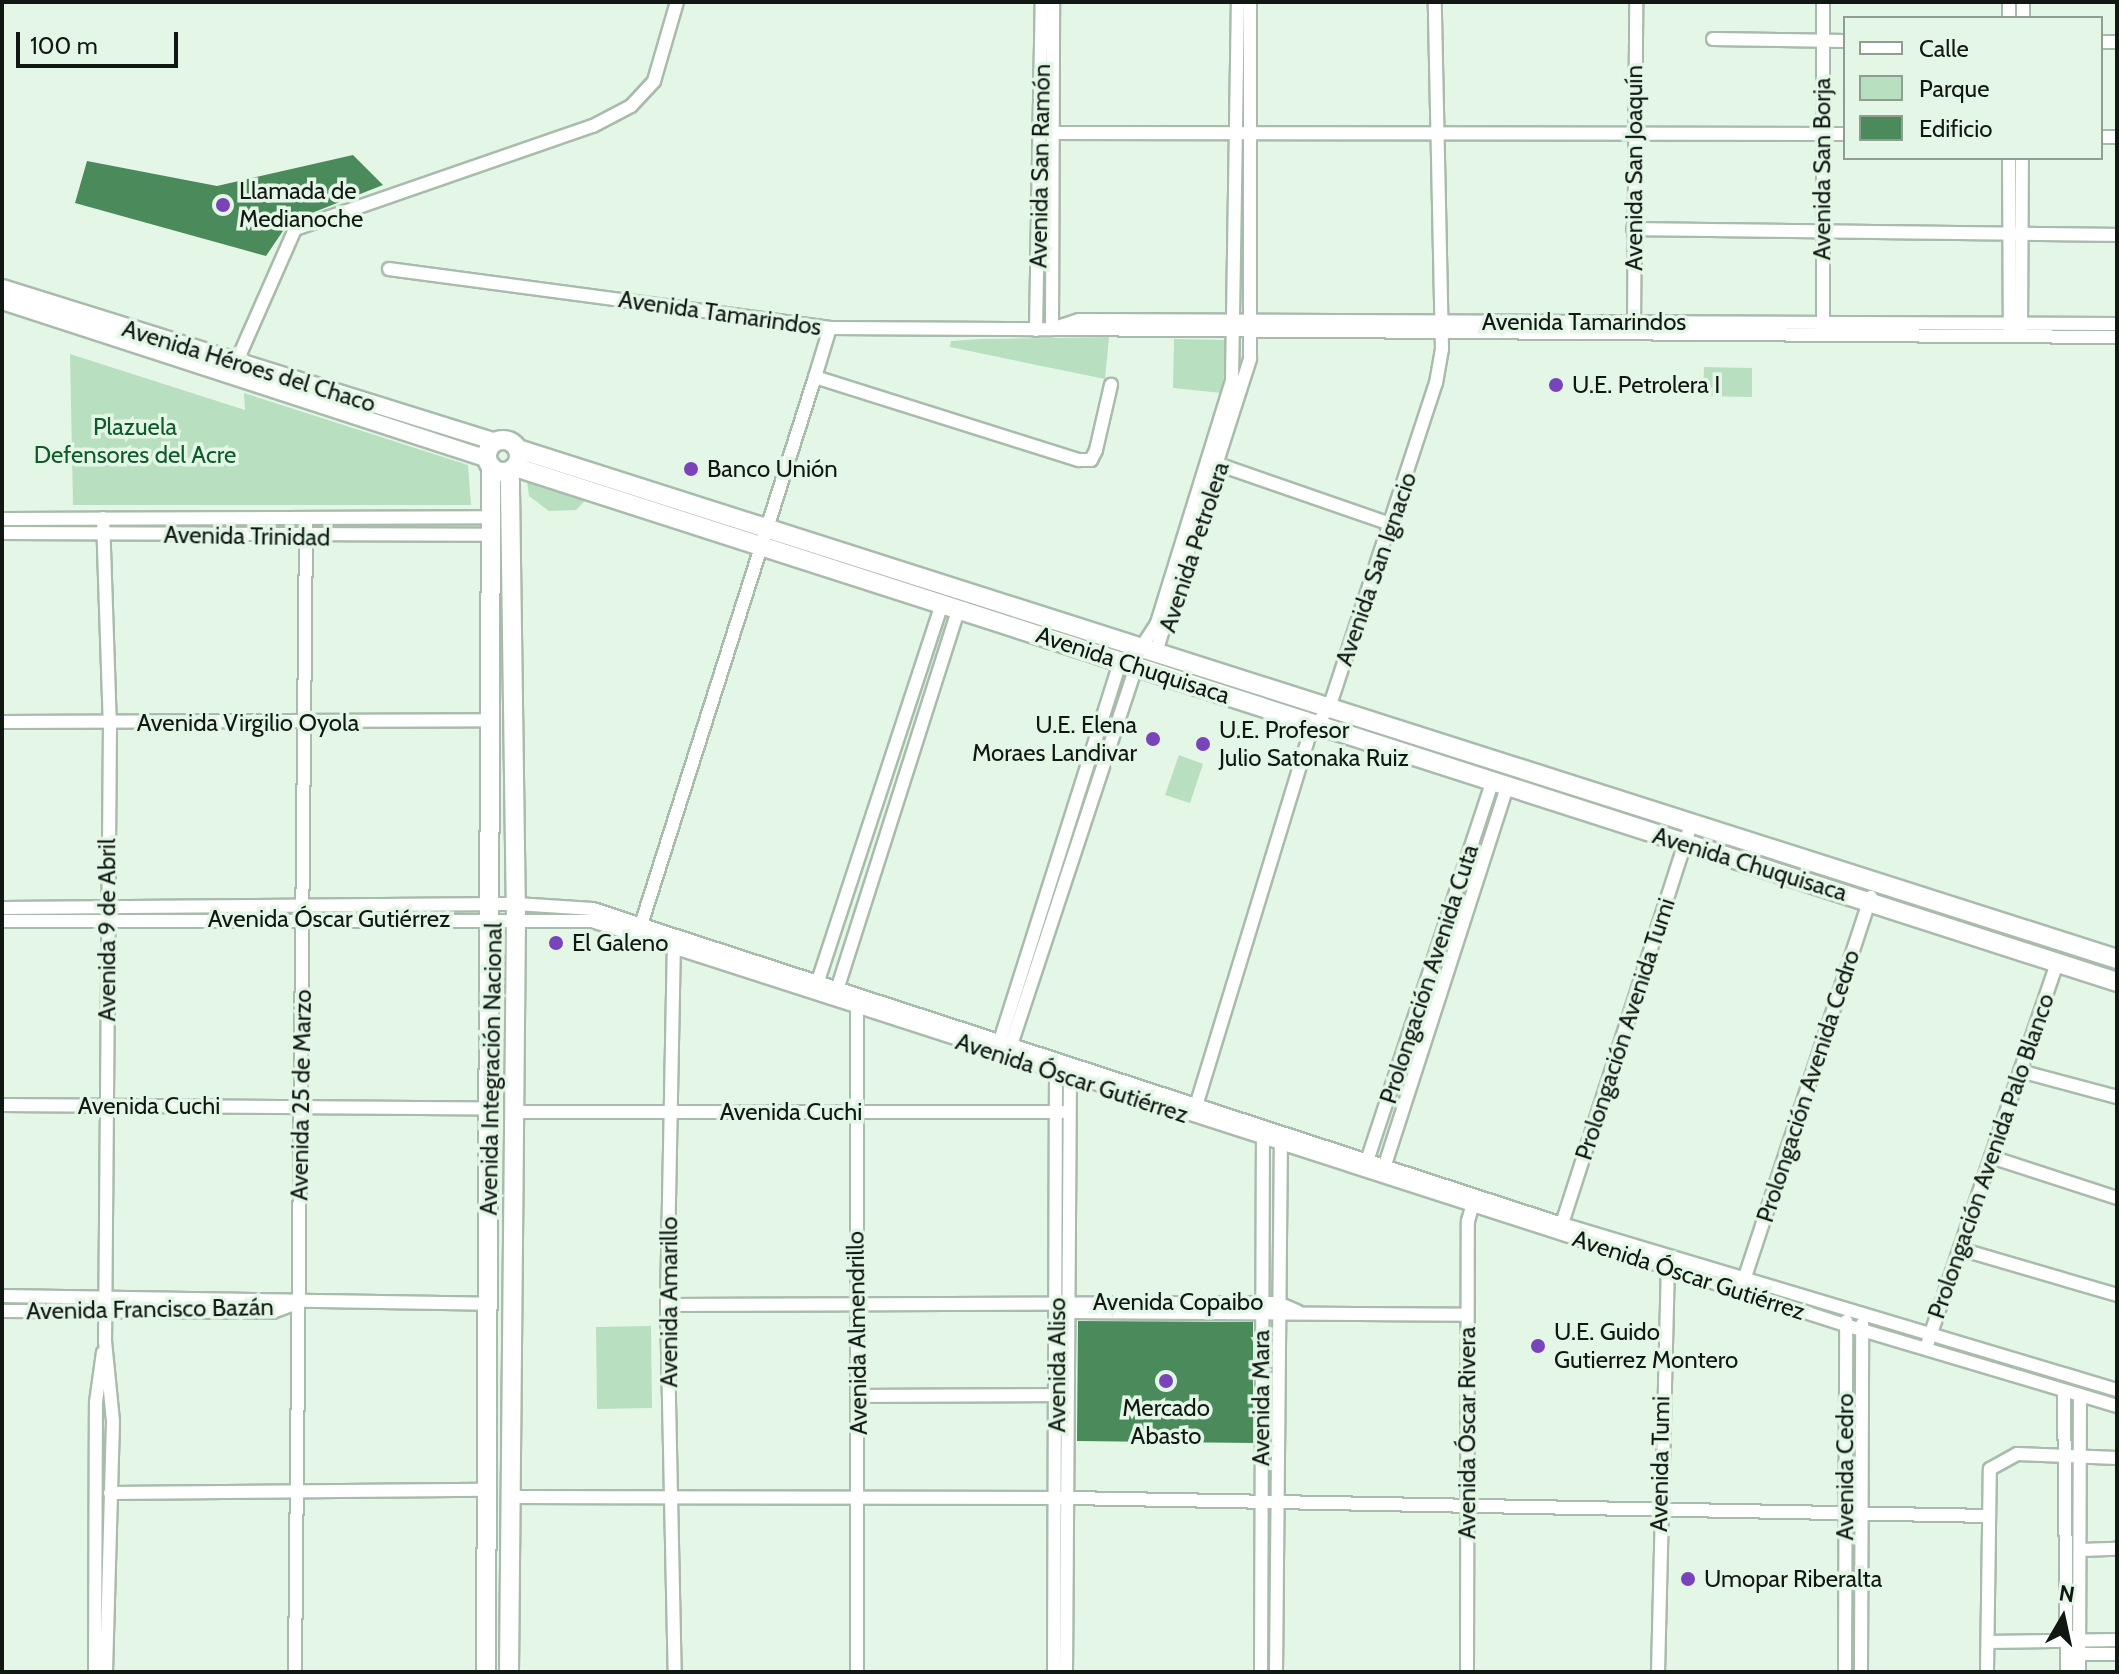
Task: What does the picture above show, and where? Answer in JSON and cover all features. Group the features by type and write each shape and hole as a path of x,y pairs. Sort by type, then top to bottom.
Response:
{"main road":[{"name":"Avenida Héroes del Chaco","path":"2,288 236,363 492,456"},
{"name":"Avenida Héroes del Chaco","path":"2,301 492,456"},
{"path":"492,456 514,462"},
{"path":"492,456 514,462"},
{"name":"Avenida Integración Nacional","path":"486,1672 485,1490 490,1304 489,1108 493,912 492,456"},
{"name":"Avenida Integración Nacional","path":"509,1672 516,911 514,462"},
{"name":"Avenida Chuquisaca","path":"514,462 1141,648 1323,715 1455,757 1691,824 2117,982"},
{"name":"Avenida Chuquisaca","path":"768,538 951,605 1127,664 1323,715"},
{"name":"Avenida Chuquisaca","path":"1455,757 1501,782 1685,844 2117,959"}],"street":[{"path":"236,363 295,229 593,126 631,106 654,81 677,2"},
{"name":"Avenida San Ramón","path":"1042,2 1052,329"},
{"name":"Avenida San Ramón","path":"1036,330 1053,2"},
{"name":"Avenida Petrolera","path":"1127,664 1159,654 1220,465 1252,327 1238,2"},
{"name":"Avenida Petrolera","path":"1127,664 1157,623 1232,380 1250,2"},
{"name":"Avenida San Ignacio","path":"1193,1116 1323,715 1393,525 1436,383 1441,325 1435,2"},
{"name":"Avenida San Joaquín","path":"1634,328 1636,2"},
{"name":"Avenida San Borja","path":"1823,2 1823,329"},
{"path":"1713,39 1843,41"},
{"path":"1047,133 1843,134"},
{"path":"2009,160 2015,234 2015,331"},
{"path":"2015,234 2022,160"},
{"path":"1633,229 2117,235"},
{"name":"Avenida Tamarindos","path":"389,269 830,328 1036,330 1052,329 1079,320 1252,327 1441,325 2015,331 2117,337"},
{"name":"Avenida Tamarindos","path":"2015,331 2117,324"},
{"path":"640,929 768,538 830,328"},
{"path":"815,377 1079,460 1091,460 1096,450 1111,385"},
{"path":"1220,465 1393,525"},
{"path":"1192,503 1207,507"},
{"name":"Avenida 9 de Abril","path":"103,518 110,724 105,1303 110,1493 106,1672"},
{"name":"Avenida Trinidad","path":"2,519 306,518 492,526"},
{"name":"Avenida 25 de Marzo","path":"295,1672 299,1107 307,724 306,518"},
{"name":"Avenida Trinidad","path":"2,533 306,538 492,526"},
{"path":"816,987 951,605"},
{"path":"836,994 951,605"},
{"path":"1001,1056 1127,664"},
{"name":"Avenida Virgilio Oyola","path":"2,722 307,724 493,720"},
{"name":"Prolongación Avenida Cuta","path":"1366,1163 1501,782"},
{"name":"Prolongación Avenida Cuta","path":"1383,1168 1501,782"},
{"name":"Prolongación Avenida Tumi","path":"1560,1229 1691,824"},
{"name":"Prolongación Avenida Cedro","path":"1742,1285 1873,892"},
{"name":"Avenida Óscar Gutiérrez","path":"2,908 106,914 516,911 674,933 836,994 855,1007 1193,1116 1263,1131"},
{"name":"Avenida Óscar Gutiérrez","path":"2,921 106,914"},
{"name":"Avenida Óscar Gutiérrez","path":"640,929 674,947 816,987"},
{"name":"Avenida Amarillo","path":"674,933 667,1305 675,1672"},
{"name":"Prolongación Avenida Palo Blanco","path":"1926,1350 2057,962"},
{"name":"Avenida Óscar Gutiérrez","path":"836,994 860,994 1197,1101 1263,1131 1742,1285 1845,1325 2114,1405"},
{"name":"Avenida Almendrillo","path":"857,1672 858,1396 854,1112 855,1007 860,994"},
{"name":"Avenida Aliso","path":"1056,1057 1063,1112 1070,1308 1063,1395"},
{"name":"Avenida Aliso","path":"1066,1672 1063,1395 1057,1305 1063,1112 1071,1062"},
{"path":"2020,1071 2117,1097"},
{"name":"Avenida Cuchi","path":"2,1105 489,1108"},
{"name":"Avenida Cuchi","path":"513,1112 1063,1112"},
{"name":"Avenida Mara","path":"1261,1672 1263,1131"},
{"name":"Avenida Mara","path":"1276,1672 1281,1137"},
{"path":"1991,1157 2117,1198"},
{"name":"Avenida Óscar Rivera","path":"1467,1672 1467,1315 1474,1200"},
{"path":"1960,1249 2117,1295"},
{"name":"Avenida Tumi","path":"1658,1672 1659,1511 1668,1261"},
{"name":"Avenida Óscar Gutiérrez","path":"1742,1285 1849,1310 2117,1389"},
{"name":"Avenida Francisco Bazán","path":"2,1296 105,1303 490,1304"},
{"name":"Avenida Francisco Bazán","path":"2,1311 105,1303"},
{"name":"Avenida Copaibo","path":"667,1305 1057,1305 1070,1308 1261,1309 1278,1303 1297,1311"},
{"name":"Avenida Copaibo","path":"1261,1309 1279,1316 1297,1311 1467,1315"},
{"name":"Avenida Cedro","path":"1845,1672 1845,1325 1849,1310"},
{"name":"Avenida Cedro","path":"1861,1672 1860,1329 1865,1315"},
{"name":"Avenida 9 de Abril","path":"95,1672 96,1402 105,1341"},
{"path":"2114,1405 2117,1389"},
{"path":"2064,1391 2080,1550 2073,1648 2067,1672"},
{"path":"858,1396 1063,1395"},
{"path":"2079,1672 2073,1648 2071,1457 2080,1395"},
{"path":"1987,1672 1987,1479 2000,1460 2017,1454 2117,1458"},
{"path":"110,1493 297,1494 485,1490"},
{"path":"510,1497 1063,1498 1467,1509 1987,1516"},
{"name":"Avenida Aliso","path":"1054,1672 1063,1498"},
{"path":"2080,1550 2117,1549"},
{"path":"2073,1648 2117,1640"},
{"path":"1988,1642 2117,1654"}],"green space":[{"path":"1109,337 1105,379 950,347 951,341 981,339"},
{"path":"1174,339 1228,340 1222,393 1173,388"},
{"name":"Plazuela Defensores del Acre","path":"70,354 245,410 244,393 468,465 471,505 73,505"},
{"path":"1704,367 1752,368 1752,397 1703,396"},
{"path":"533,480 588,498 576,510 549,511 529,496 527,481"},
{"path":"1179,755 1203,764 1190,803 1165,795"},
{"path":"651,1326 652,1408 597,1409 596,1327"}],"building":[{"name":"Llamada de Medianoche","path":"353,155 383,185 289,222 266,256 75,203 87,161 217,186"},
{"name":"Mercado Abasto","path":"1078,1321 1253,1322 1253,1443 1077,1441"}],"place":[{"name":"Llamada de Medianoche","path":"223,205"},
{"name":"U.E. Petrolera I","path":"1556,385"},
{"name":"Banco Unión","path":"691,469"},
{"name":"U.E. Elena Moraes Landivar","path":"1153,739"},
{"name":"U.E. Profesor Julio Satonaka Ruiz","path":"1203,744"},
{"name":"El Galeno","path":"556,943"},
{"name":"U.E. Guido Gutierrez Montero","path":"1538,1346"},
{"name":"Mercado Abasto","path":"1166,1381"},
{"name":"Umopar Riberalta","path":"1688,1579"}]}
